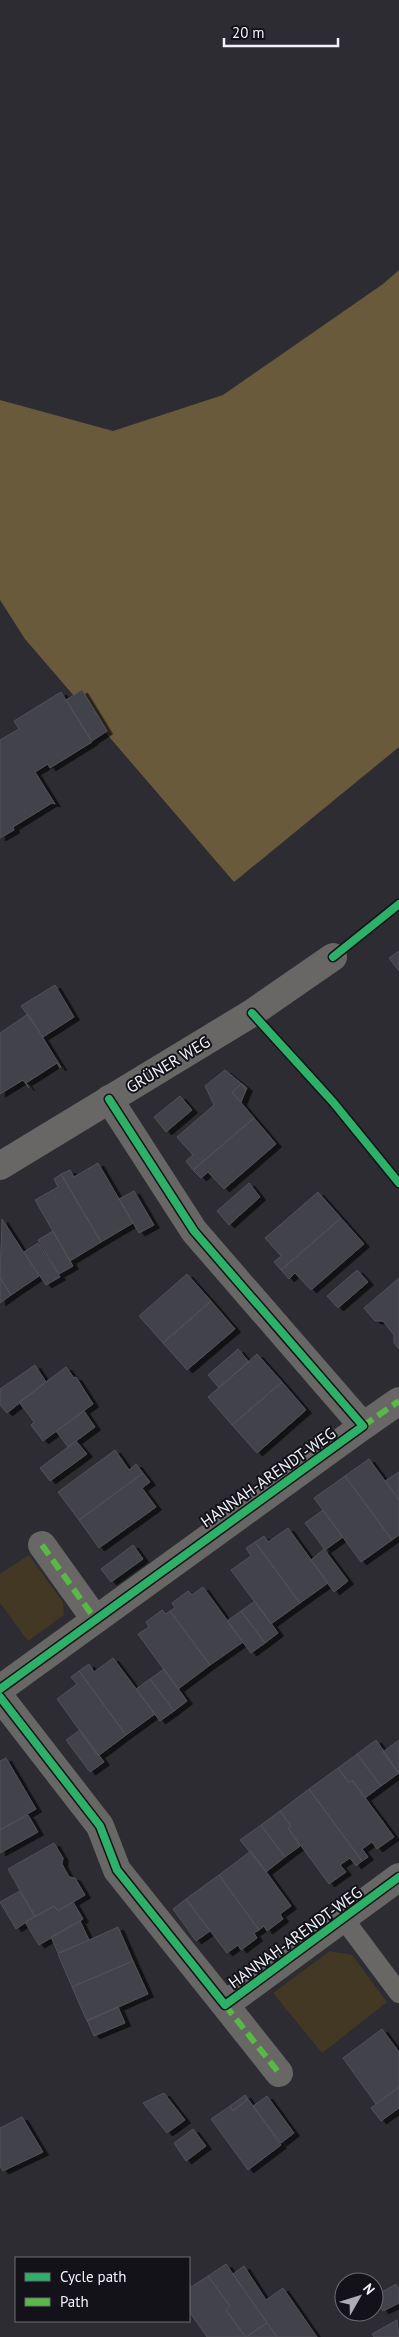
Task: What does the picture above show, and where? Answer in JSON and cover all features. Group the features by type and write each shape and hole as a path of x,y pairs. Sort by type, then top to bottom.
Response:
{"street":[{"name":"GRÜNER WEG","path":"0,1166 252,1013 333,957"},
{"path":"109,1100 194,1231 363,1426"},
{"name":"HANNAH-ARENDT-WEG","path":"0,1689 399,1401"},
{"path":"42,1545 95,1619"},
{"name":"HANNAH-ARENDT-WEG","path":"0,1697 100,1826 117,1870 279,2073"},
{"name":"HANNAH-ARENDT-WEG","path":"225,2005 399,1877"}],"lane":[{"name":"HANNAH-ARENDT-WEG","path":"343,1918 399,1993"}],"shaded area":[{"path":"399,270 399,747 234,882 25,639 0,600 0,400 113,431 223,395 383,284"},
{"path":"29,1555 63,1602 64,1615 28,1641 0,1603 0,1574"},
{"path":"330,1951 352,1955 387,2002 322,2053 273,1993"}],"building":[{"path":"82,690 107,731 92,741 66,700"},
{"path":"61,692 92,742 50,768 48,764 35,772 55,804 52,803 13,827 14,830 0,838 0,740 19,729 14,721"},
{"path":"399,951 399,971 389,958"},
{"path":"55,985 74,1017 43,1037 21,1006"},
{"path":"28,1014 61,1067 57,1063 26,1083 29,1088 23,1080 0,1094 0,1033"},
{"path":"225,1070 247,1088 246,1090 241,1084 232,1092 254,1118 193,1170 186,1161 193,1155 177,1137 214,1105 205,1086"},
{"path":"241,1084 246,1090 241,1102 232,1092"},
{"path":"180,1096 192,1110 166,1132 154,1117"},
{"path":"254,1118 276,1144 224,1189 208,1172 201,1178 193,1170"},
{"path":"98,1163 133,1223 101,1242 61,1174 70,1170 74,1177"},
{"path":"61,1174 101,1242 70,1261 35,1200 58,1187 54,1179"},
{"path":"249,1183 260,1197 229,1225 217,1211"},
{"path":"134,1191 154,1225 139,1233 119,1199"},
{"path":"318,1192 341,1218 281,1270 274,1262 281,1256 265,1238"},
{"path":"341,1218 364,1244 311,1290 295,1273 289,1279 281,1270"},
{"path":"2,1219 39,1276 11,1295 0,1278"},
{"path":"53,1231 73,1266 59,1274 38,1240"},
{"path":"38,1243 60,1277 46,1285 24,1252"},
{"path":"357,1270 368,1282 338,1308 327,1296"},
{"path":"187,1274 211,1301 163,1343 139,1316"},
{"path":"0,1278 11,1295 0,1303"},
{"path":"399,1278 399,1349 394,1343 394,1335 383,1321 375,1321 364,1308"},
{"path":"211,1301 235,1329 187,1370 163,1343"},
{"path":"238,1349 249,1362 219,1388 208,1375"},
{"path":"257,1354 282,1382 232,1425 208,1397"},
{"path":"35,1365 46,1382 7,1413 0,1405 0,1389"},
{"path":"66,1367 74,1378 76,1377 93,1404 43,1441 31,1425 34,1422 19,1402"},
{"path":"282,1382 306,1410 257,1453 232,1425"},
{"path":"84,1411 95,1427 68,1447 56,1431"},
{"path":"76,1441 87,1454 50,1481 40,1468"},
{"path":"115,1450 129,1470 136,1464 143,1473 79,1520 58,1492"},
{"path":"369,1459 399,1500 399,1535 392,1540 345,1476"},
{"path":"399,1472 399,1500 385,1481"},
{"path":"143,1473 150,1482 142,1488 156,1507 99,1548 79,1520"},
{"path":"345,1476 392,1540 361,1562 314,1498"},
{"path":"323,1510 343,1537 325,1550 305,1523"},
{"path":"288,1528 328,1583 300,1603 255,1542 264,1536 268,1542"},
{"path":"255,1542 300,1603 271,1624 231,1570 251,1556 246,1548"},
{"path":"133,1545 143,1559 111,1582 101,1569"},
{"path":"324,1549 348,1581 334,1592 311,1560"},
{"path":"203,1587 243,1642 210,1665 170,1611 175,1608 172,1603 188,1591 192,1595"},
{"path":"255,1601 278,1633 265,1643 241,1611"},
{"path":"162,1610 166,1614 170,1611 210,1665 178,1689 138,1634 149,1627 146,1622"},
{"path":"241,1611 265,1643 251,1653 227,1621"},
{"path":"113,1658 155,1714 126,1735 79,1671 89,1664 94,1672"},
{"path":"164,1669 187,1701 174,1711 150,1679"},
{"path":"79,1671 126,1735 98,1756 57,1699 77,1684 71,1677"},
{"path":"150,1679 174,1711 160,1721 136,1689"},
{"path":"80,1730 104,1762 90,1772 66,1740"},
{"path":"376,1740 399,1773 381,1786 357,1754"},
{"path":"399,1740 399,1774 383,1752"},
{"path":"357,1754 381,1786 365,1798 352,1780 349,1783 338,1768"},
{"path":"6,1758 36,1809 0,1830 0,1761"},
{"path":"338,1768 349,1783 352,1780 394,1837 377,1849 372,1842 362,1849 368,1857 362,1861 309,1789"},
{"path":"309,1789 362,1861 356,1866 350,1858 340,1865 346,1872 329,1884 288,1828 291,1826 280,1811"},
{"path":"280,1811 291,1826 288,1828 300,1846 285,1857 261,1825"},
{"path":"28,1815 38,1832 0,1853 0,1830"},
{"path":"261,1825 285,1857 266,1872 240,1840"},
{"path":"54,1843 63,1858 62,1864 69,1877 75,1878 85,1895 58,1911 54,1906 35,1917 8,1869"},
{"path":"251,1851 291,1906 280,1914 283,1919 267,1931 264,1926 259,1930 219,1875"},
{"path":"219,1875 259,1930 254,1933 257,1938 241,1950 238,1945 227,1953 186,1899"},
{"path":"20,1891 35,1916 16,1929 0,1902"},
{"path":"186,1899 210,1931 196,1941 173,1909"},
{"path":"73,1902 83,1919 39,1945 25,1922 54,1906 58,1911"},
{"path":"80,1921 89,1940 58,1953 51,1937"},
{"path":"118,1927 133,1961 72,1987 58,1954"},
{"path":"133,1961 148,1994 87,2021 72,1987"},
{"path":"118,2007 125,2023 94,2036 87,2020"},
{"path":"382,2029 399,2052 399,2087 376,2104 343,2058"},
{"path":"399,2087 399,2108 381,2121 371,2108"},
{"path":"164,2093 185,2120 167,2133 143,2103"},
{"path":"245,2095 248,2099 233,2111 230,2106"},
{"path":"267,2096 294,2133 281,2143 253,2106"},
{"path":"248,2099 281,2145 248,2170 211,2119 230,2106 233,2111"},
{"path":"22,2117 43,2152 3,2171 0,2166 0,2128"},
{"path":"193,2129 206,2146 186,2161 174,2143"},
{"path":"226,2264 267,2323 246,2337 226,2310 230,2306 208,2276"},
{"path":"244,2266 266,2300 283,2288 317,2337 277,2337 233,2274"},
{"path":"208,2276 230,2306 226,2310 245,2337 207,2337 190,2312 190,2285 191,2287"},
{"path":"396,2284 399,2290 399,2303 384,2310 384,2291"},
{"path":"397,2320 399,2337 374,2337 372,2334"},
{"path":"267,2323 277,2337 246,2337"}],"marked path":[{"path":"363,1426 399,1401"},
{"path":"42,1545 95,1619"},
{"path":"225,2005 279,2073"}],"cycle path":[{"path":"333,957 399,904"},
{"path":"252,1013 333,1102 399,1183"},
{"path":"0,1689 363,1426 194,1231 109,1099"},
{"path":"0,1697 100,1826 117,1870 225,2005 399,1877"}]}
